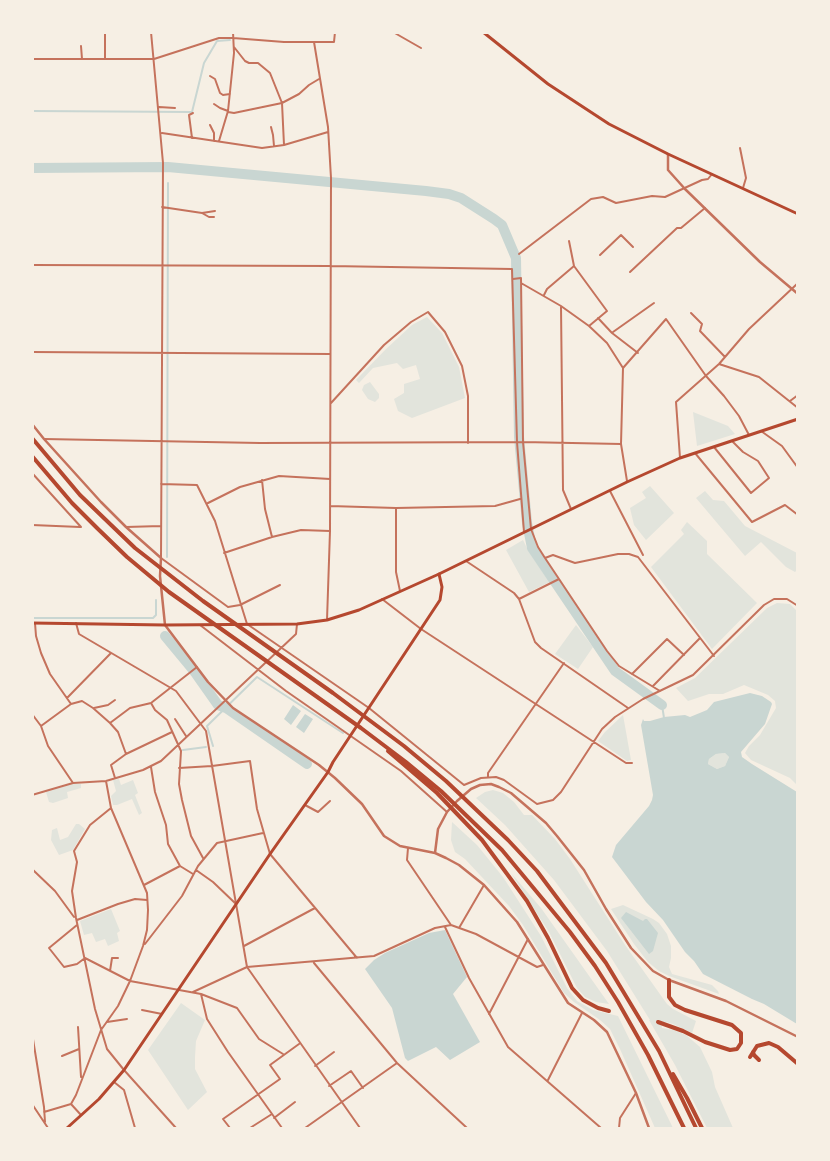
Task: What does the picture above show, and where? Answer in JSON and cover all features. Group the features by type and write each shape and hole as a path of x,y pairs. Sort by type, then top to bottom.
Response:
{"highway":[{"path":"32,438 80,495 135,548 230,621 373,723 446,781 478,810 537,871 585,933 628,998 687,1098 702,1128"},
{"path":"32,456 72,503 97,528 127,557 169,592 361,728 406,762 471,818 527,880 595,966 648,1055 684,1128"},
{"path":"361,728 437,794 465,822 499,862 527,901 548,938 572,988 583,1000 598,1008 609,1011"},
{"path":"658,1022 683,1031 705,1042 730,1050 737,1049 741,1043 741,1033 732,1024 685,1010 675,1005 669,997 669,980"},
{"path":"750,1057 754,1049 761,1044 769,1043 778,1047 798,1064"},
{"path":"754,1049 754,1056 759,1060"},
{"path":"659,1051 696,1128"}],"main road":[{"path":"483,32 512,57 575,103 609,124 668,154 798,214"},
{"path":"34,623 200,625 297,624 327,620 358,610 439,574 680,458 798,419"},
{"path":"67,1128 99,1099 124,1070 180,990 270,854 328,772 440,600 442,587 439,574"}],"street":[{"path":"105,32 105,59"},
{"path":"151,32 162,134 163,163 163,441 160,576 165,625 196,667 225,701 328,772 362,804 384,836 400,846 435,853 459,864 484,886 511,915 568,1003 594,1020 607,1032 636,1093 649,1128"},
{"path":"219,142 228,111 234,47 233,32"},
{"path":"32,59 154,59 219,38 334,42 335,32"},
{"path":"393,32 421,48"},
{"path":"314,42 328,132 330,178 330,531 327,620"},
{"path":"82,46 82,59"},
{"path":"234,47 245,61 258,63 270,72 282,103 284,145"},
{"path":"210,76 215,79 220,93 224,95 230,94"},
{"path":"214,104 234,113 282,103 320,79"},
{"path":"159,107 175,108"},
{"path":"192,138 189,115 193,113"},
{"path":"210,125 214,133 214,141"},
{"path":"271,126 274,135 274,146"},
{"path":"162,134 262,148 284,145 328,132"},
{"path":"740,148 746,178 742,188"},
{"path":"668,154 668,170 685,189 760,262 798,294"},
{"path":"519,254 591,200 603,197 616,203 652,196 665,196 708,179 712,174"},
{"path":"162,207 202,213 215,211"},
{"path":"630,272 677,228 681,228 705,208"},
{"path":"202,213 209,217 214,217"},
{"path":"600,255 621,235 634,248"},
{"path":"569,241 574,266 606,310 589,326"},
{"path":"32,265 512,269 517,442 524,532"},
{"path":"544,296 546,289 574,266"},
{"path":"512,279 521,278 523,442 531,529 538,547 607,651 619,666 660,692"},
{"path":"521,283 561,306 589,326 607,343 623,368 621,444 627,482"},
{"path":"680,458 676,402 719,364 749,329 798,283"},
{"path":"612,333 654,303"},
{"path":"561,306 563,490 571,509"},
{"path":"330,404 384,345 411,322 428,312 445,332 462,366 468,396 468,443"},
{"path":"691,313 702,324 700,332 724,357"},
{"path":"598,318 612,333 638,353"},
{"path":"623,368 666,319 706,376 724,396 749,435"},
{"path":"32,352 330,354"},
{"path":"719,364 759,376 798,408"},
{"path":"790,401 798,395"},
{"path":"32,424 126,527 161,558 228,607 240,605 280,585"},
{"path":"761,431 782,446 798,468"},
{"path":"44,439 260,443 523,442 621,444"},
{"path":"714,447 751,493 769,478 758,461 743,452 732,440"},
{"path":"695,453 752,522 785,505 798,515"},
{"path":"32,473 81,527 32,525"},
{"path":"208,503 240,487 279,476 330,479"},
{"path":"262,480 265,509 272,537"},
{"path":"162,484 198,485 215,521 247,624 369,708 464,785 488,776 504,780 537,804 553,800 561,792 602,729 628,708 693,675 764,606 780,599 787,599 797,605"},
{"path":"610,491 643,554"},
{"path":"330,506 396,508 495,506 520,499"},
{"path":"396,508 396,572 400,591"},
{"path":"126,527 161,526"},
{"path":"224,553 272,537 301,530 330,531"},
{"path":"545,558 552,555 574,563 618,554 629,554 638,557 714,656"},
{"path":"466,561 514,593 519,600 535,642 541,648 628,708"},
{"path":"519,600 559,579"},
{"path":"382,599 421,629 626,764 632,763"},
{"path":"34,623 41,652 50,674 71,704"},
{"path":"76,623 79,634 176,691 206,731 247,968 360,1128"},
{"path":"32,795 73,783 106,781 151,767 161,761 296,634 297,624"},
{"path":"200,625 351,736 401,770 446,812"},
{"path":"652,686 700,638"},
{"path":"632,674 668,639 684,655"},
{"path":"67,698 111,653"},
{"path":"488,776 488,773 564,663"},
{"path":"110,723 130,708 151,703 196,667"},
{"path":"93,708 108,705 115,700"},
{"path":"41,726 71,704 82,701 93,708 118,732 126,754"},
{"path":"151,703 155,710 167,720 181,751 179,784 191,836 204,859"},
{"path":"32,714 41,726 48,746 73,783"},
{"path":"175,719 186,736"},
{"path":"115,778 111,765 126,754 172,732"},
{"path":"179,768 250,761 263,833 270,854 357,958"},
{"path":"151,767 155,792 166,824 168,844 180,866 193,874"},
{"path":"106,781 111,808 147,893 148,910 144,946"},
{"path":"435,853 438,829 446,812 471,789 480,785 492,784 511,793 546,823 577,860 618,929 640,959 653,972 669,980 726,1001 798,1037"},
{"path":"305,805 318,812 330,801"},
{"path":"111,808 90,825 74,851 77,862 72,891 76,919 101,1030 108,1049 124,1070 176,1128"},
{"path":"44,1112 71,1104 101,1030 118,1006 144,946 182,896 193,874 204,859 217,843 263,833"},
{"path":"408,848 407,860 451,925 476,934 537,967 543,965"},
{"path":"144,885 180,866"},
{"path":"32,869 47,883 76,919"},
{"path":"196,870 213,882 236,904"},
{"path":"459,928 484,886"},
{"path":"76,919 135,899 147,900"},
{"path":"243,947 315,908"},
{"path":"78,924 49,948 64,967 78,964 85,958"},
{"path":"193,992 247,968 374,956 435,928 451,925"},
{"path":"445,927 469,978 508,1046 601,1128"},
{"path":"489,1014 528,940"},
{"path":"85,958 130,981 193,992 238,1008 258,1039 284,1054"},
{"path":"110,971 112,958 118,958"},
{"path":"314,963 397,1063 467,1128"},
{"path":"201,994 207,1018 228,1052 282,1128"},
{"path":"142,1010 163,1014"},
{"path":"548,1081 582,1012"},
{"path":"107,1022 126,1019"},
{"path":"78,1027 81,1080"},
{"path":"32,1032 44,1122"},
{"path":"230,1128 223,1119 280,1079 270,1064 300,1044"},
{"path":"62,1056 79,1049"},
{"path":"315,1066 334,1052"},
{"path":"305,1128 397,1063"},
{"path":"329,1086 351,1071 363,1088"},
{"path":"114,1082 124,1090 135,1128"},
{"path":"619,1128 620,1118 636,1093"},
{"path":"274,1118 295,1102"},
{"path":"32,1104 48,1128"},
{"path":"71,1104 81,1116"},
{"path":"250,1128 272,1114"}],"shaded area":[{"path":"427,317 442,333 459,367 465,398 412,418 398,411 394,399 404,393 404,384 420,379 416,365 403,369 397,363 373,368 359,383 356,380 412,325"},
{"path":"370,382 379,394 379,398 375,402 368,399 362,390 364,385"},
{"path":"693,412 728,426 735,434 697,446"},
{"path":"650,486 674,513 646,540 634,525 630,508 646,498 642,492"},
{"path":"705,491 713,500 724,501 745,526 797,553 797,570 795,572 786,567 761,542 745,556 696,498"},
{"path":"687,522 707,541 707,554 757,603 712,649 651,567 684,534 681,530"},
{"path":"523,540 550,582 529,592 506,550"},
{"path":"777,603 790,604 797,611 797,785 790,778 751,760 745,753 760,735 776,708 775,701 768,695 744,685 723,694 709,694 688,701 676,688 695,678 767,608"},
{"path":"576,625 593,647 578,669 555,654"},
{"path":"750,693 762,696 771,702 765,724 741,752 742,757 797,792 797,1024 764,1004 703,974 663,920 646,902 612,857 616,845 652,800 653,795 641,725 643,719 644,721 650,721 664,717 685,715 690,717 707,710 714,702","holes":["725,753 729,757 725,766 717,769 708,764 709,759 716,754"]},
{"path":"293,705 301,711 291,725 284,719"},
{"path":"305,714 313,719 304,733 296,727"},
{"path":"623,715 631,760 627,761 598,741"},
{"path":"725,753 729,757 725,766 717,769 708,764 709,759 716,754"},
{"path":"119,779 121,785 133,780 138,793 135,795 142,813 139,815 132,799 113,805 111,796 116,791 113,780"},
{"path":"72,784 81,784 81,788 67,792 68,798 53,803 49,802 46,792"},
{"path":"493,790 503,793 514,802 524,815 532,815 555,839 625,945 667,1004 696,1021 692,1033 673,1024 661,1023 662,1028 686,1035 700,1047 712,1072 715,1087 733,1128 707,1128 650,1020 607,951 554,880 505,825 476,798 485,792"},
{"path":"452,822 477,845 503,877 541,936 567,988 577,1001 593,1010 618,1016 673,1128 655,1128 610,1029 564,993 523,925 509,906 465,859 455,852 451,840"},
{"path":"76,824 85,829 73,850 59,855 51,840 52,830 57,828 60,840 68,837"},
{"path":"511,873 541,908 609,1004 596,1002 585,997 577,988 549,932"},
{"path":"623,905 653,919 659,923 667,934 671,946 669,967 672,974 712,985 719,994 669,976 648,962 611,909"},
{"path":"111,909 120,931 117,933 119,941 108,946 105,939 96,942 92,933 84,935 80,921"},
{"path":"626,912 643,921 647,919 658,933 653,951 649,954 621,918"},
{"path":"445,930 467,977 453,994 480,1042 450,1060 436,1047 408,1061 405,1058 392,1008 365,969 385,953 429,933"},
{"path":"181,1003 205,1020 196,1041 195,1069 207,1092 188,1110 148,1050"}],"waterway":[{"path":"32,111 192,112 204,63 217,41 230,40"},
{"path":"32,168 168,167 426,191 449,194 461,198 502,225 516,258 519,437 527,523 532,548 615,671 662,705"},
{"path":"167,557 168,183"},
{"path":"32,618 153,618 156,615 156,600"},
{"path":"165,636 194,671 218,705 226,708 307,764"},
{"path":"213,746 207,726 257,677 343,733"},
{"path":"662,705 664,718"},
{"path":"183,750 206,747"}]}
